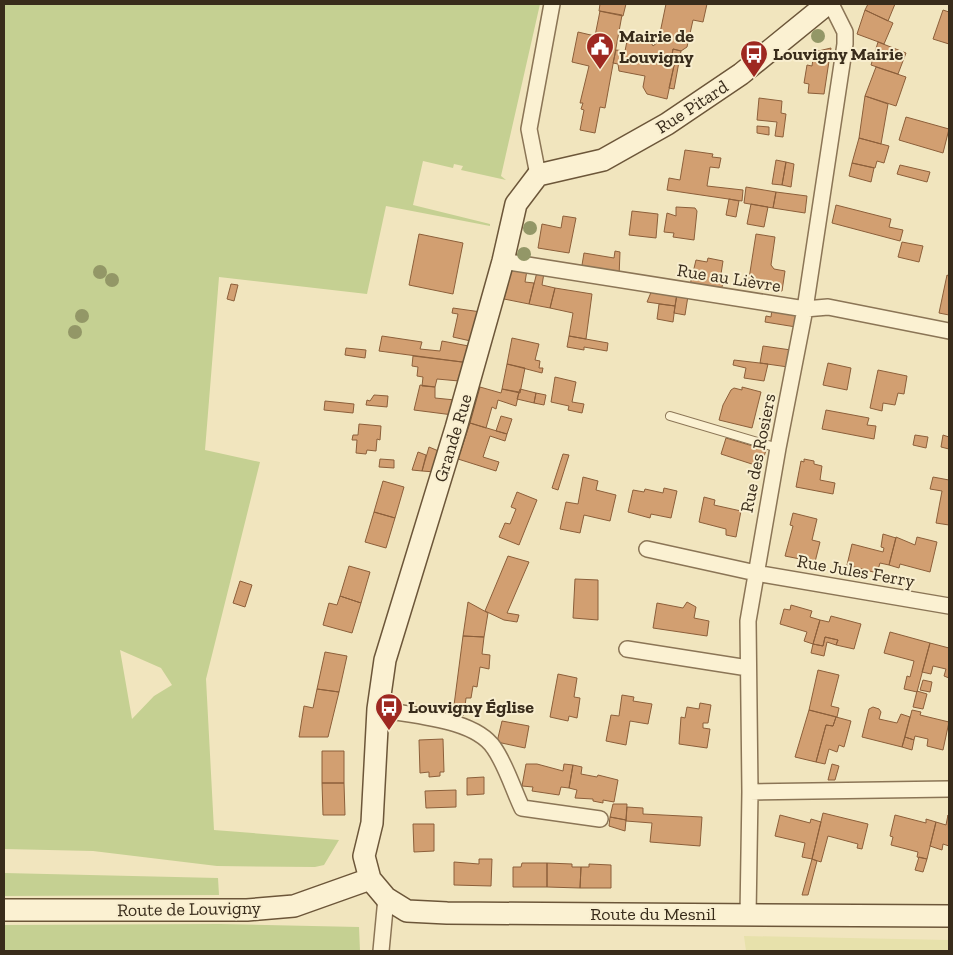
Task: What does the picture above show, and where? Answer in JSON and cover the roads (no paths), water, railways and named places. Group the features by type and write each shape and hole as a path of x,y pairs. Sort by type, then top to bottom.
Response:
{"street":[{"path":"538,175 528,129 552,4"},
{"name":"Rue Pitard","path":"538,175 603,160 667,124 741,74 829,4"},
{"name":"Rue des Rosiers","path":"748,915 750,792 748,622 778,448 805,309 845,44 845,32 829,4"},
{"name":"Grande Rue","path":"370,879 364,856 372,823 378,709 385,660 456,428 503,261 516,204 538,175"},
{"name":"Rue au Lièvre","path":"503,261 805,309 828,307 949,331"},
{"name":"Rue Jules Ferry","path":"647,549 756,573 949,606"},
{"path":"627,649 748,668"},
{"path":"378,709 463,725 480,734 494,747 522,808 600,818"},
{"path":"750,792 949,789"},
{"name":"Route du Mesnil","path":"370,879 386,898 407,911 447,913 949,916"},
{"name":"Route de Louvigny","path":"4,910 247,910 294,906 370,879"},
{"path":"381,951 386,898"}],"lane":[{"path":"670,416 778,448"}],"place":[{"name":"Mairie de Louvigny","path":"600,70"},
{"name":"Louvigny Mairie","path":"754,78"},
{"name":"Louvigny Église","path":"389,731"}]}
